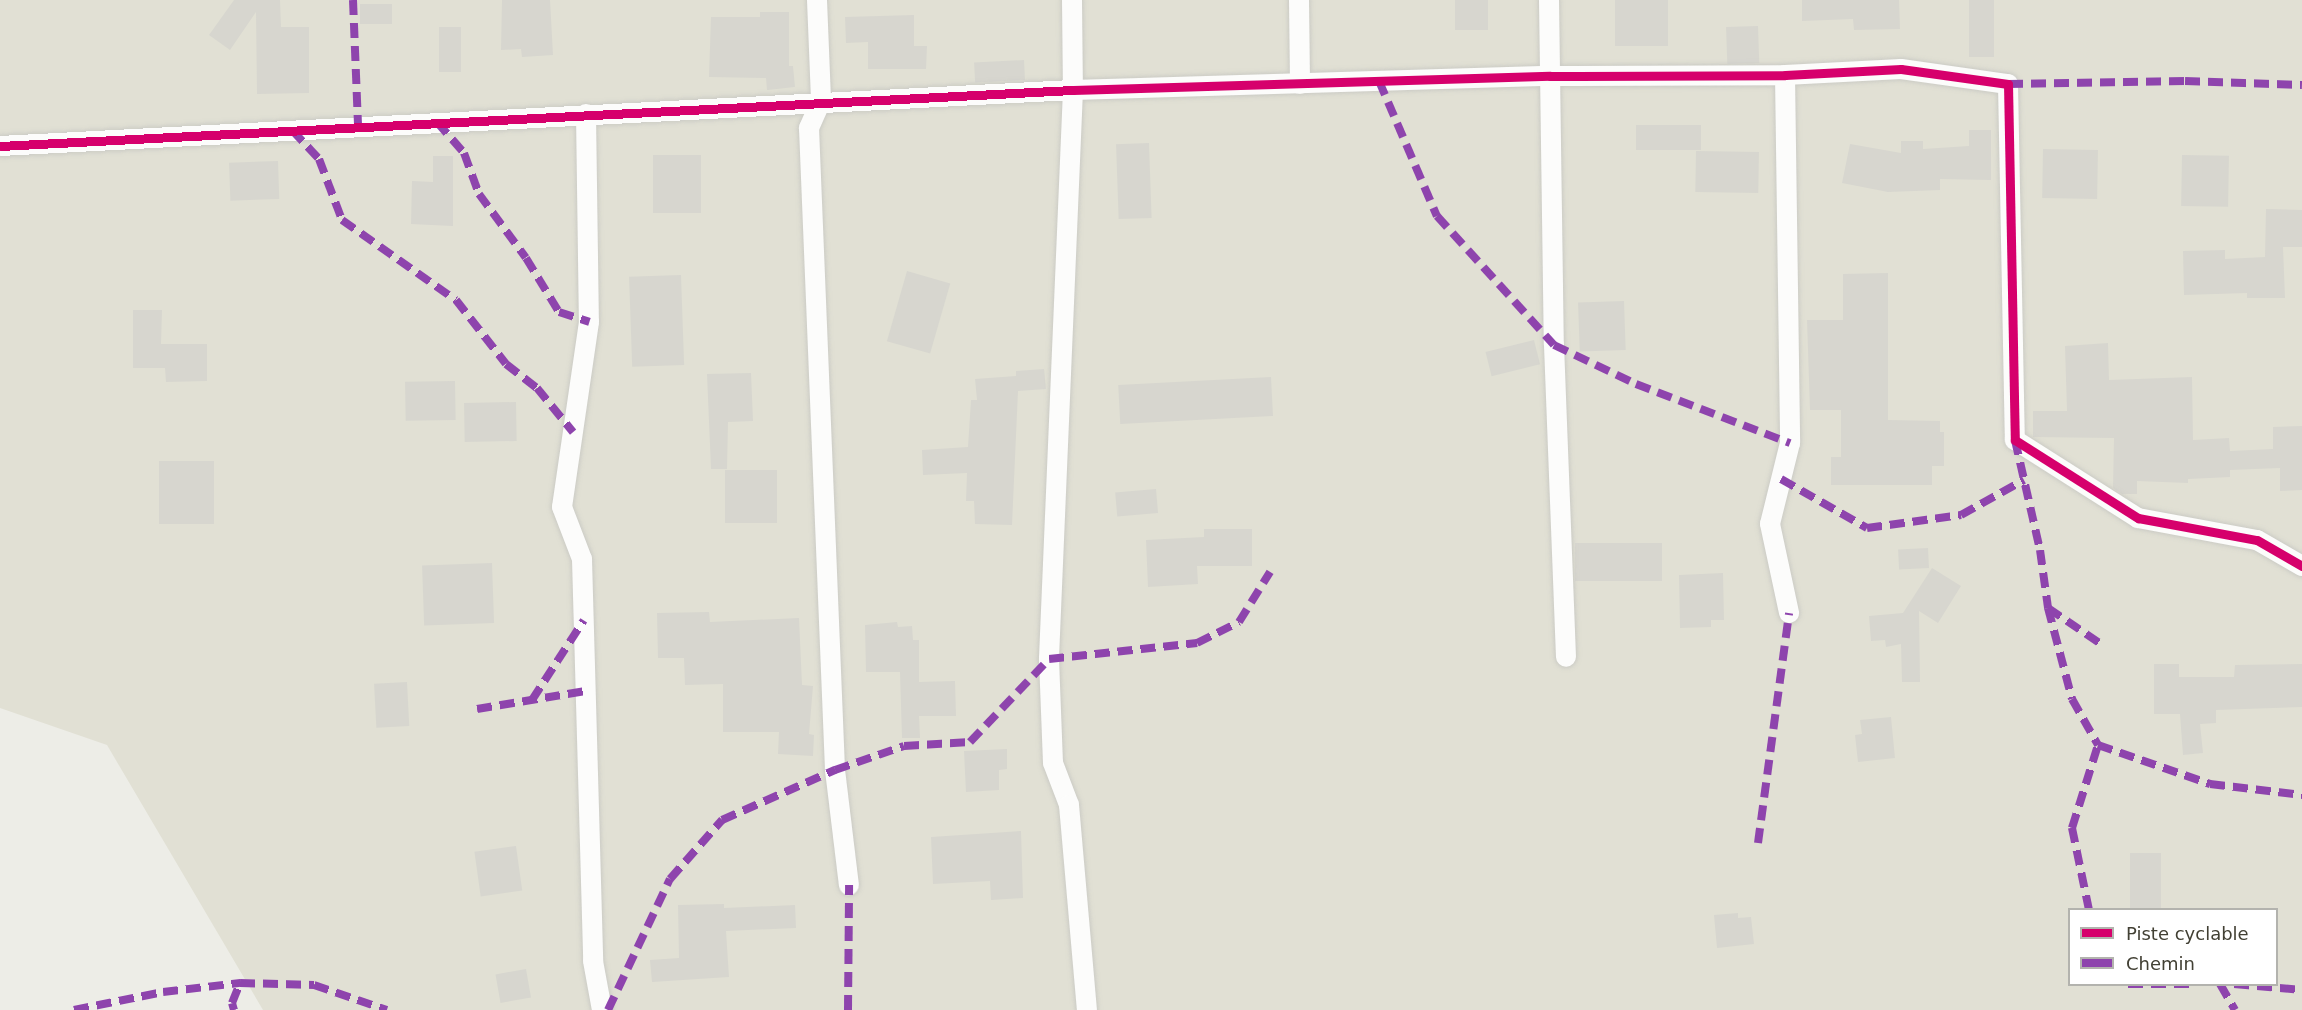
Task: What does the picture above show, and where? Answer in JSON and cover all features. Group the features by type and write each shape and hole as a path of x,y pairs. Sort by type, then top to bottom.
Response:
{"street":[{"path":"817,0 821,101 809,128 836,770 849,885"},
{"path":"1072,0 1073,90 1049,659 1053,763 1069,805 1087,1010"},
{"path":"1299,0 1300,84"},
{"path":"1549,0 1554,345 1566,657"},
{"path":"0,146 821,101 1073,90 1550,76 1785,75 1900,69 2008,84 2015,440 2138,518 2257,540 2302,566"},
{"path":"1785,75 1790,443 1770,524 1789,613"},
{"path":"586,114 589,322 562,507 582,559 593,960 602,1010"}],"shaded area":[{"path":"0,0 2302,0 2302,1010 263,1010 107,745 0,708"}],"building":[{"path":"234,0 280,0 281,27 309,27 309,93 257,94 256,12 230,50 209,35"},
{"path":"502,0 550,0 553,55 522,57 521,49 501,50"},
{"path":"1455,0 1488,0 1488,30 1455,30"},
{"path":"1615,0 1668,0 1668,46 1615,46"},
{"path":"1802,0 1899,0 1900,29 1854,30 1853,19 1802,21"},
{"path":"1969,0 1994,0 1994,57 1969,57"},
{"path":"360,4 392,4 392,24 360,24"},
{"path":"760,12 789,12 789,66 793,66 795,87 767,90 766,78 709,77 711,17 760,17"},
{"path":"914,15 914,46 927,46 926,69 868,69 868,42 846,43 845,17"},
{"path":"1758,26 1759,63 1727,64 1726,27"},
{"path":"439,27 461,27 461,72 439,72"},
{"path":"1024,60 1025,80 975,83 974,63"},
{"path":"1636,125 1701,125 1701,150 1636,150"},
{"path":"1969,130 1991,130 1991,180 1940,179 1940,190 1888,192 1842,183 1850,144 1901,153 1901,141 1923,141 1923,149 1969,146"},
{"path":"1149,143 1152,218 1119,219 1116,144"},
{"path":"2043,149 2098,150 2097,199 2042,198"},
{"path":"1696,151 1759,152 1758,193 1695,192"},
{"path":"653,155 701,155 701,213 653,213"},
{"path":"2182,155 2229,156 2228,207 2181,206"},
{"path":"433,156 453,156 453,226 411,224 412,181 433,182"},
{"path":"278,161 279,199 230,201 229,163"},
{"path":"2266,209 2302,210 2302,247 2283,247 2285,298 2247,298 2247,293 2184,295 2183,251 2225,250 2225,259 2265,257"},
{"path":"907,271 950,283 930,354 887,341"},
{"path":"1888,273 1888,420 1940,421 1940,432 1944,432 1944,466 1932,466 1932,485 1831,485 1831,457 1841,457 1841,410 1810,410 1807,320 1843,320 1843,274"},
{"path":"681,275 684,365 632,367 629,277"},
{"path":"1624,301 1626,350 1580,352 1578,303"},
{"path":"133,310 162,310 161,344 207,344 207,381 166,382 165,368 133,368"},
{"path":"1534,340 1540,364 1492,376 1485,352"},
{"path":"2108,343 2109,380 2192,377 2193,440 2229,438 2230,451 2273,449 2273,427 2302,426 2302,490 2280,491 2280,468 2230,470 2230,477 2188,479 2188,483 2137,481 2137,494 2122,494 2113,488 2114,438 2033,437 2033,411 2067,411 2065,346"},
{"path":"1044,369 1046,389 1018,391 1012,525 975,524 974,501 966,501 967,473 923,475 922,450 968,447 971,400 977,400 975,379 1016,376 1016,371"},
{"path":"751,373 753,421 728,422 727,469 711,469 707,374"},
{"path":"1271,377 1273,416 1120,424 1118,385"},
{"path":"455,381 456,420 406,421 405,382"},
{"path":"516,402 517,441 465,442 464,403"},
{"path":"159,461 214,461 214,524 159,524"},
{"path":"725,470 777,470 777,523 725,523"},
{"path":"1156,489 1158,513 1117,516 1115,493"},
{"path":"1204,529 1252,529 1252,566 1197,566 1198,584 1148,587 1146,540 1204,537"},
{"path":"1575,543 1662,543 1662,581 1575,581"},
{"path":"1928,548 1929,568 1899,570 1898,550"},
{"path":"492,563 494,623 424,625 422,565"},
{"path":"1932,568 1961,586 1938,623 1919,611 1920,682 1902,682 1901,644 1886,647 1885,640 1871,641 1869,616 1903,613"},
{"path":"1723,573 1724,620 1711,620 1711,627 1680,628 1679,575"},
{"path":"709,612 710,622 799,618 802,685 813,686 809,734 814,735 813,756 778,754 779,732 723,732 723,684 685,685 684,658 658,658 657,613"},
{"path":"897,622 898,627 912,626 913,640 919,640 919,682 955,681 956,716 919,716 920,738 902,738 900,672 866,672 865,625"},
{"path":"2154,664 2179,664 2179,677 2234,677 2235,665 2302,664 2302,707 2216,710 2216,723 2200,724 2203,753 2183,755 2180,714 2154,714"},
{"path":"407,682 409,726 376,728 374,684"},
{"path":"1891,717 1895,758 1858,762 1855,735 1862,734 1860,720"},
{"path":"1007,749 1007,769 999,770 999,790 966,792 964,751"},
{"path":"1021,831 1023,898 991,900 990,881 933,884 931,837"},
{"path":"516,846 522,891 481,896 474,852"},
{"path":"2130,853 2161,853 2161,908 2130,908"},
{"path":"724,904 724,908 795,905 796,928 726,931 729,977 652,982 650,960 679,958 678,905"},
{"path":"1738,913 1738,918 1751,917 1754,944 1717,948 1714,915"},
{"path":"526,969 531,998 501,1003 495,974"}],"marked path":[{"path":"353,0 358,127"},
{"path":"1379,81 1437,216 1554,345 1636,384 1790,443"},
{"path":"2008,84 2185,81 2302,85"},
{"path":"437,122 464,153 479,194 526,258 559,312 589,322"},
{"path":"292,130 319,159 342,220 456,300 506,364 537,388 573,432"},
{"path":"2015,440 2040,550 2048,608 2101,644"},
{"path":"1781,479 1867,528 1961,515 2024,480"},
{"path":"608,1010 670,879 722,820 835,770 904,746 970,742 1049,659 1197,643 1239,622 1270,572"},
{"path":"2048,608 2072,699 2098,745 2210,784 2302,795"},
{"path":"1758,843 1789,613"},
{"path":"532,700 584,620"},
{"path":"477,709 586,691"},
{"path":"2089,908 2072,828 2098,745"},
{"path":"848,1010 849,885"},
{"path":"74,1010 163,992 240,983 314,985 387,1010"},
{"path":"234,1010 232,1003 240,983"},
{"path":"2221,986 2235,1010"},
{"path":"2257,986 2302,990"}],"cycle path":[{"path":"0,146 1073,90 1550,76 1785,75 1901,69 2008,84 2015,440 2138,518 2257,540 2302,566"}]}
